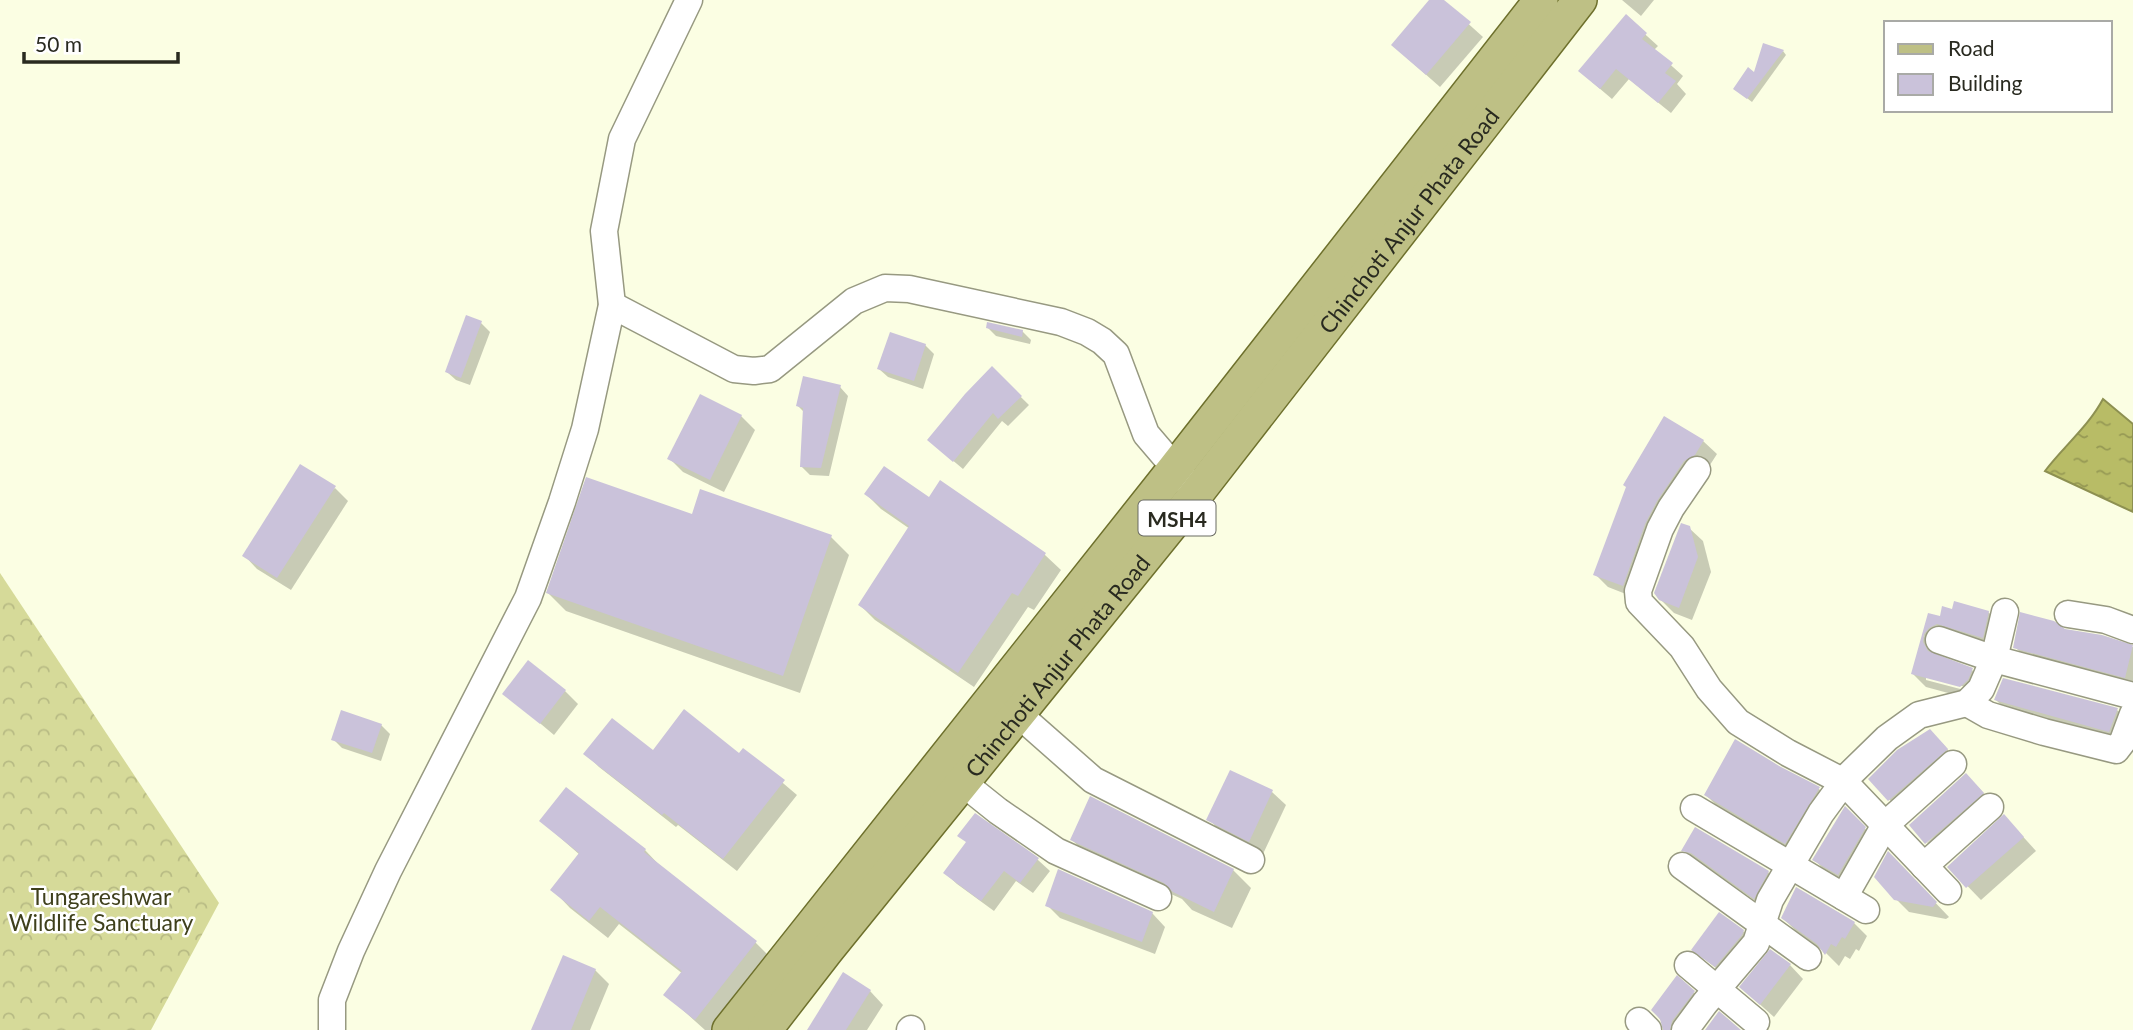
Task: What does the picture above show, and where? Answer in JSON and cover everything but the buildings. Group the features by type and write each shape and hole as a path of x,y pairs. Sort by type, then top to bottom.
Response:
{"main road":[{"name":"Chinchoti Anjur Phata Road","path":"729,1030 1175,468 1541,0"},
{"name":"Chinchoti Anjur Phata Road","path":"765,1030 1197,494 1580,0"}],"street":[{"path":"332,1030 332,1000 351,951 388,871 528,598 585,429 612,306 604,231 622,139 689,0"},
{"path":"612,306 734,369 754,371 770,369 854,302 885,288 909,289 1061,322 1087,332 1116,354 1146,435 1197,494"},
{"path":"1697,470 1660,529 1638,591 1639,602 1682,647 1710,689 1738,722 1788,753 1843,782 1948,891"},
{"path":"1685,1030 1756,943 1770,900 1821,813 1843,782 1887,738 1919,715 1967,703 1981,689 1994,659 2006,612"},
{"path":"2068,614 2106,620 2133,630"},
{"path":"1939,640 1994,659 2133,696"},
{"path":"1967,703 1988,715 2116,750 2123,741 2133,714"},
{"path":"1018,715 1093,780 1251,860"},
{"path":"1694,808 1855,903 1885,825 1953,764"},
{"path":"963,783 1056,851 1158,897"},
{"path":"1924,866 1990,807"},
{"path":"1682,866 1808,957"},
{"path":"1688,965 1756,1022"}],"green space":[{"name":"Tungareshwar Wildlife Sanctuary","path":"0,573 219,903 151,1030 0,1030"}],"water":[{"path":"2103,399 2133,424 2133,512 2045,471 2090,419"}]}
